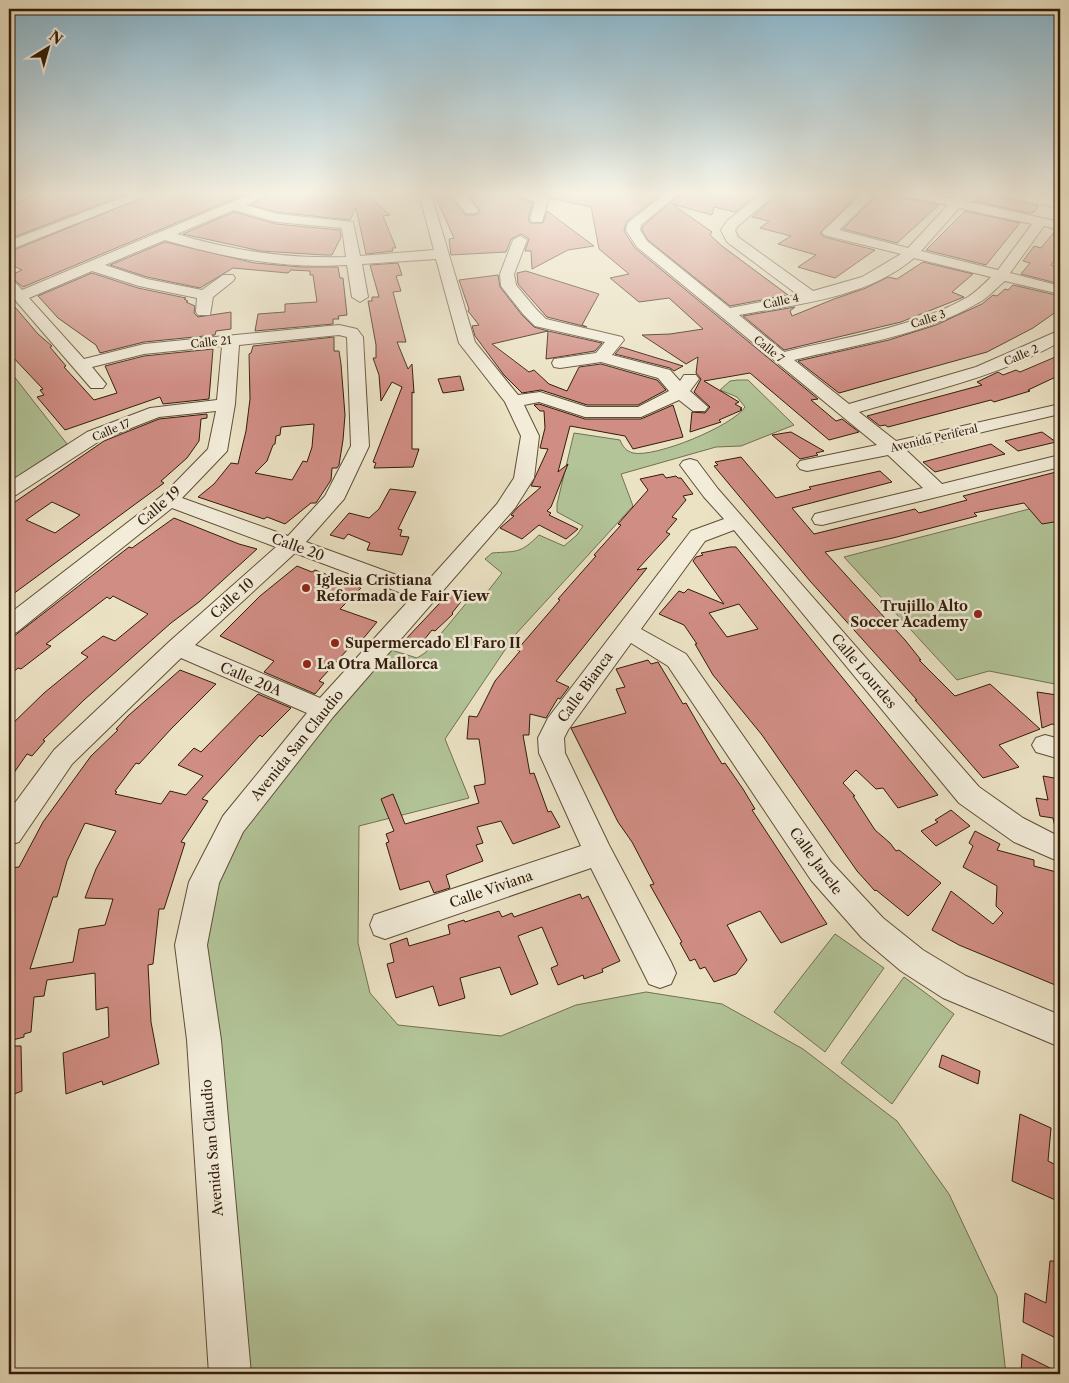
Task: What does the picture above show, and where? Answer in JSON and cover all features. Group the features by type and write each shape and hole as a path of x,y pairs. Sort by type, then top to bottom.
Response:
{"street":[{"path":"20,296 114,257"},
{"path":"268,257 295,260 355,260 405,257"},
{"path":"354,257 360,297"},
{"name":"Avenida San Claudio","path":"230,1374 204,1040 191,945 204,882 233,824 324,710 505,508 524,478 530,436 513,401 467,343 443,257"},
{"path":"514,257 507,274 509,286 541,323 616,340 601,357"},
{"name":"Calle 7","path":"659,257 780,358 892,448 938,491"},
{"path":"756,257 808,295"},
{"name":"Calle 4","path":"726,313 848,286 885,272 906,257"},
{"path":"921,257 1060,290"},
{"name":"Calle 3","path":"780,358 899,329 946,314 975,299 1001,276 1015,257"},
{"path":"92,266 144,283 205,295 228,278"},
{"path":"9,284 97,384"},
{"path":"204,312 205,295"},
{"name":"Calle 21","path":"81,365 144,349 343,331"},
{"name":"Calle 10","path":"9,833 63,757 178,647 291,545 334,499 360,446 355,338 351,332 343,331"},
{"name":"Calle 2","path":"844,410 981,372 1060,336"},
{"name":"Calle 19","path":"9,626 169,500 217,451 226,404 231,340"},
{"path":"560,363 601,357 664,374 685,385 699,406"},
{"path":"513,401 540,397 584,412 640,412 685,385"},
{"name":"Calle 17","path":"9,491 94,436 156,412 226,404"},
{"name":"Avenida Periferal","path":"807,465 892,448 1060,409"},
{"path":"1041,414 1060,429"},
{"path":"822,520 1060,461"},
{"name":"Calle Lourdes","path":"690,465 711,493 738,522 969,795 1027,836 1060,850"},
{"name":"Calle 20","path":"169,500 427,594"},
{"name":"Calle Bianca","path":"660,973 598,853 552,753 551,738 557,724 698,536 738,522"},
{"name":"Calle Janele","path":"626,632 645,640 677,660 822,871 844,900 883,939 925,970 976,998 1060,1031"},
{"name":"Calle 20A","path":"178,647 324,710"},
{"name":"Calle Viviana","path":"385,925 598,853"}],"green space":[{"path":"9,370 67,444 9,482"},
{"path":"748,380 794,425 741,446 716,447 621,474 633,506 515,635 445,739 469,798 359,826 358,943 370,993 398,1025 501,1036 576,1005 646,992 722,1004 803,1049 897,1121 949,1194 997,1296 1006,1374 249,1374 202,943 214,885 244,829 273,787 388,649 417,658 425,653 473,595 488,591 502,573 485,559 492,553 522,549 539,535 564,546 577,535 583,526 557,512 557,504 574,433 620,440 628,451 633,453 658,451 675,446 710,431 738,415 745,407 737,397 720,390 730,381"},
{"name":"Trujillo Alto Soccer Academy","path":"1060,501 1060,685 989,671 957,680 844,557"},
{"path":"835,934 884,968 825,1052 774,1012"},
{"path":"904,977 954,1014 892,1104 841,1063"}],"building":[{"path":"9,257 96,257 23,287 9,276 22,270 9,264"},
{"path":"130,257 227,257 255,263 301,267 338,267 340,278 343,278 347,315 338,316 339,319 333,319 333,324 255,331 258,314 285,312 285,304 317,302 313,275 310,275 310,271 291,270 288,273 233,268 200,288 147,277 110,265"},
{"path":"531,257 556,257 532,269"},
{"path":"608,257 645,257 818,399 811,400 836,421 842,419 859,432 829,440 750,373 704,381 739,402 735,404 742,408 740,409 742,410 719,420 721,422 690,432 692,412 705,413 710,407 694,392 701,379 696,373 698,357 686,364 642,335 670,334 703,329 669,298 639,302 610,278 629,274"},
{"path":"669,257 736,257 788,295 730,306"},
{"path":"814,257 866,257 835,278 798,267"},
{"path":"952,257 993,257 986,265"},
{"path":"1026,257 1057,257 1051,265 1059,267 1057,270 1060,271 1060,284 1021,274 1030,263 1023,261"},
{"path":"923,262 973,274 952,292 964,297 901,322 784,350 743,316 795,307 790,311 792,316 866,288 888,277 897,279"},
{"path":"398,263 402,275 396,276 401,291 393,292 406,342 397,342 408,369 412,364 414,393 412,392 412,449 419,449 413,467 374,468 376,463 373,462 402,387 392,382 381,401 379,375 373,358 376,358 376,345 368,301 372,301 372,297 379,297 370,265"},
{"path":"526,271 599,294 582,325 587,327 547,317 518,284 517,273"},
{"path":"92,273 138,288 186,298 184,299 188,301 186,302 195,306 194,313 198,317 231,312 231,329 216,331 215,335 144,342 100,353 96,345 58,318 38,296"},
{"path":"498,275 500,287 522,315 534,327 548,331 492,344 529,372 534,370 549,384 567,391 579,367 601,364 657,380 666,390 638,405 587,405 541,390 522,393 504,375 475,336 472,326 479,325 468,311 469,309 459,280"},
{"path":"1013,285 1060,296 1060,309 1033,328 987,352 839,393 798,361 889,340 936,325 982,304 993,295 997,296"},
{"path":"9,300 38,334 52,346 50,347 66,366 64,367 94,400 117,393 105,366 144,356 213,349 209,399 163,404 160,397 65,430 37,397 44,395 40,390 43,389 9,353"},
{"path":"548,331 602,343 595,351 546,359"},
{"path":"334,337 334,351 339,351 345,415 339,465 337,468 332,468 331,480 316,503 311,503 285,524 198,497 214,484 231,463 238,464 246,431 250,399 249,354 253,346","holes":["314,424 312,447 307,462 303,461 292,480 255,473 267,461 275,444 276,436 280,435 281,427"]},
{"path":"621,347 683,366 674,371 670,368 615,354"},
{"path":"1060,355 1060,375 1028,390 1030,391 994,402 991,400 888,427 885,425 880,426 867,416 982,385 977,382 998,372 1003,375 1016,370 1020,372"},
{"path":"460,376 464,390 443,393 438,379"},
{"path":"539,404 585,419 641,419 673,405 683,437 633,449 625,436 570,426 558,472 568,464 551,507 547,511 551,513 549,515 578,529 566,539 539,525 522,539 500,528 514,516 511,515 518,507 541,487 531,486 548,449 540,448 545,428 544,411 540,411 534,405"},
{"path":"207,414 207,418 201,419 199,441 187,458 161,481 164,483 9,597 9,506 104,441 159,419","holes":["52,502 80,515 55,533 26,520"]},
{"path":"791,432 824,451 816,453 818,455 800,459 772,435"},
{"path":"1042,432 1056,442 1018,451 1005,441"},
{"path":"991,444 1005,454 935,472 923,462"},
{"path":"741,457 776,498 811,489 809,487 880,471 892,482 792,508 814,534 915,509 919,513 967,500 963,496 1060,471 1060,521 1042,524 1024,503 974,513 977,516 893,538 825,552 905,640 921,660 919,660 955,696 990,684 1040,729 999,745 1019,767 983,778 915,700 917,700 810,581 714,466 718,465 715,462"},
{"path":"663,474 666,478 676,476 681,478 693,494 683,496 686,500 672,517 677,519 666,532 670,534 637,570 647,568 556,681 569,687 560,699 558,698 546,718 530,714 529,735 523,735 530,774 534,773 548,812 551,811 560,827 513,844 501,821 477,827 483,843 476,845 483,861 446,875 450,888 434,893 429,881 400,890 386,843 389,842 386,834 394,831 381,799 393,794 405,824 479,803 474,786 485,784 485,779 479,739 467,739 469,716 477,717 495,681 520,651 517,650 596,556 594,555 621,525 618,524 648,490 640,479"},
{"path":"390,489 416,492 398,529 402,530 400,536 409,537 402,555 367,550 370,543 348,534 344,539 330,535 349,513 369,518 379,509"},
{"path":"174,518 239,544 257,549 199,602 171,623 84,700 43,740 45,741 32,756 27,754 9,780 9,727 44,693 88,657 81,653 103,636 115,641 148,614 113,596 110,599 107,597 46,644 51,646 9,676 9,640 129,547 132,548"},
{"path":"736,547 938,795 898,808 883,788 876,789 856,770 843,783 855,796 853,796 875,830 896,851 899,850 941,883 908,916 875,891 857,871 762,735 713,675 695,644 697,644 684,625 659,614 679,591 684,593 688,589 724,604 693,561 696,557 703,555 701,553","holes":["739,604 758,629 727,637 709,613"]},
{"path":"297,566 312,572 315,570 361,588 340,609 377,622 362,640 358,638 319,681 324,683 315,694 264,672 274,661 220,636 260,596"},
{"path":"454,588 468,593 453,614 435,631 432,630 420,645 405,640"},
{"path":"648,660 651,664 658,662 683,704 686,703 722,764 725,763 743,789 755,809 752,810 827,924 781,943 760,911 727,925 747,960 736,974 714,982 705,967 700,969 695,959 690,961 680,943 682,942 650,885 654,884 632,842 618,822 571,728 626,713 616,689 625,687 616,669"},
{"path":"180,670 216,684 139,764 136,763 115,791 117,792 115,794 161,804 170,791 186,795 203,776 178,765 194,748 201,752 258,694 291,708 262,737 260,735 202,799 208,801 181,842 185,843 164,909 159,909 153,964 148,965 151,1022 159,1064 103,1085 102,1081 66,1094 63,1053 109,1037 108,1007 96,1010 95,973 47,980 44,996 34,997 31,1032 24,1034 24,1037 9,1041 9,868 19,867 43,822 91,756 118,730 116,729","holes":["85,823 116,831 96,869 85,898 113,899 105,925 79,929 73,962 30,969 53,897 57,897 67,861"]},
{"path":"1037,692 1057,695 1060,726 1052,724 1042,728"},
{"path":"1043,776 1060,779 1060,826 1055,827 1053,818 1040,816 1036,798 1048,800"},
{"path":"951,810 970,826 936,846 921,831 938,822 935,820"},
{"path":"975,831 1000,844 997,850 1034,860 1034,866 1060,873 1060,987 959,945 932,930 951,891 993,924 1003,913 996,906 997,886 963,867 973,846 969,843"},
{"path":"580,894 582,899 588,896 620,961 602,969 603,972 584,979 583,975 558,985 551,968 558,965 542,927 518,936 538,984 511,995 500,967 460,978 465,998 439,1006 433,986 396,998 387,964 394,962 390,944 407,938 409,946 450,934 448,925 464,920 465,922 499,911 502,917 512,913 514,917"},
{"path":"9,1046 21,1046 22,1091 9,1096"},
{"path":"942,1055 980,1071 978,1084 939,1067"},
{"path":"1020,1114 1051,1128 1048,1161 1060,1167 1060,1202 1012,1181"},
{"path":"1050,1261 1060,1261 1060,1340 1023,1322 1025,1293 1046,1303"},
{"path":"1022,1354 1060,1373 1060,1374 1021,1374"}],"place":[{"name":"Iglesia Cristiana Reformada de Fair View","path":"306,588"},
{"name":"Trujillo Alto Soccer Academy","path":"978,614"},
{"name":"Supermercado El Faro II","path":"335,643"},
{"name":"La Otra Mallorca","path":"307,664"}]}
